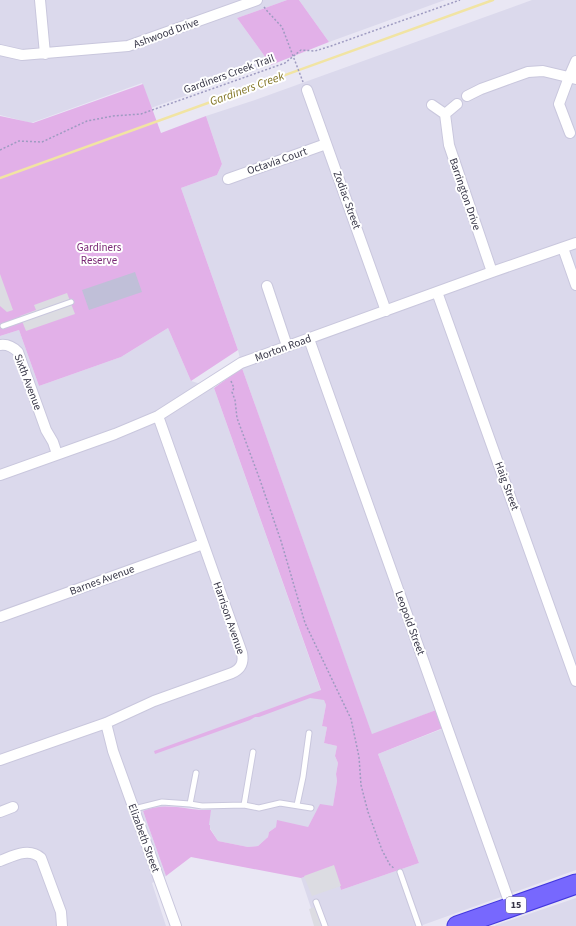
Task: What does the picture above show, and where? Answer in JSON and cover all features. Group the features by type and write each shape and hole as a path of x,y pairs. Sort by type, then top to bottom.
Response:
{"highway":[{"name":"15","path":"457,926 485,921 511,907 576,884"}],"street":[{"path":"40,0 45,54"},
{"name":"Ashwood Drive","path":"0,50 22,55 128,46 260,3"},
{"path":"570,133 559,104 572,78 576,61"},
{"path":"467,96 481,89 528,72 543,71 572,78"},
{"name":"Zodiac Street","path":"307,90 386,311"},
{"path":"432,105 445,114 456,104"},
{"name":"Barrington Drive","path":"445,114 449,146 492,272"},
{"name":"Octavia Court","path":"228,179 326,144"},
{"name":"Morton Road","path":"0,475 115,434 158,416 241,363 576,243"},
{"path":"563,248 576,285"},
{"path":"267,286 287,346"},
{"name":"Haig Street","path":"437,292 576,681"},
{"name":"Leopold Street","path":"309,339 511,907"},
{"name":"Sixth Avenue","path":"0,345 7,345 18,352 46,430 48,444 55,455"},
{"name":"Harrison Avenue","path":"0,760 104,724 154,701 232,673 240,668 243,661 242,653 158,416"},
{"name":"Barnes Avenue","path":"0,617 203,544"},
{"name":"Elizabeth Street","path":"104,724 106,737 113,751 176,926"},
{"path":"0,812 13,807"},
{"path":"0,861 27,852 34,853 41,858 61,912 62,926"}],"lane":[{"path":"3,326 71,302"},
{"path":"297,806 303,777 309,733"},
{"path":"244,806 253,752"},
{"path":"190,804 196,773"},
{"path":"134,809 162,802 202,806 244,806 259,808 280,803 311,808"},
{"path":"400,872 419,926"},
{"path":"316,902 325,926"}],"path":[{"name":"Gardiners Creek Trail","path":"0,150 19,141 42,142 87,121 113,116 141,114 285,63 301,50 315,51 331,46 460,0"},
{"path":"260,3 282,27 302,78"},
{"path":"228,371 234,388 232,392 235,400 237,418 281,541 305,623 351,719 359,757 361,785 368,812 382,850 390,865 400,872"}],"shaded area":[{"path":"0,0 287,0 237,18 271,65 151,108 142,83 31,123 0,115"},
{"path":"299,0 445,0 329,42"},
{"path":"532,0 576,0 576,870 420,926 317,926 301,878 334,867 341,890 419,863 378,754 442,729 436,710 372,735 242,368 238,350 181,188 217,175 222,164 206,116 255,100"},
{"path":"0,274 13,310 7,312 0,306"},
{"path":"67,293 75,314 26,331 20,316 36,310 34,305"},
{"path":"168,328 191,381 214,388 326,705 322,726 327,727 324,743 337,746 335,756 338,763 336,774 337,781 333,807 320,805 308,827 276,827 269,832 268,837 258,846 248,847 218,841 208,825 211,810 167,806 143,811 166,876 152,883 166,926 0,926 0,336 19,330 39,386 121,357"},
{"path":"334,865 341,886 312,896 304,876"},
{"path":"576,898 576,926 495,926 496,925"},
{"path":"315,907 321,926 314,926 309,909"}],"green space":[{"path":"287,0 299,0 329,42 271,65 237,18"},
{"name":"Gardiners Reserve","path":"143,84 161,133 206,116 222,164 217,175 181,188 238,350 191,381 168,328 121,357 39,386 19,330 0,336 0,116 33,123"},
{"path":"242,368 372,734 436,710 443,728 378,754 419,863 341,890 334,867 301,878 191,857 166,876 143,811 161,807 211,810 209,825 218,841 248,847 258,846 268,837 269,832 276,827 277,820 308,827 320,804 333,806 337,781 336,774 338,763 335,756 337,746 324,743 327,727 322,726 326,705 324,700 310,698 155,754 154,751 321,690 214,388"}],"building":[{"path":"135,272 142,292 89,310 82,290"}],"waterway":[{"name":"Gardiners Creek","path":"0,178 493,0"}]}
